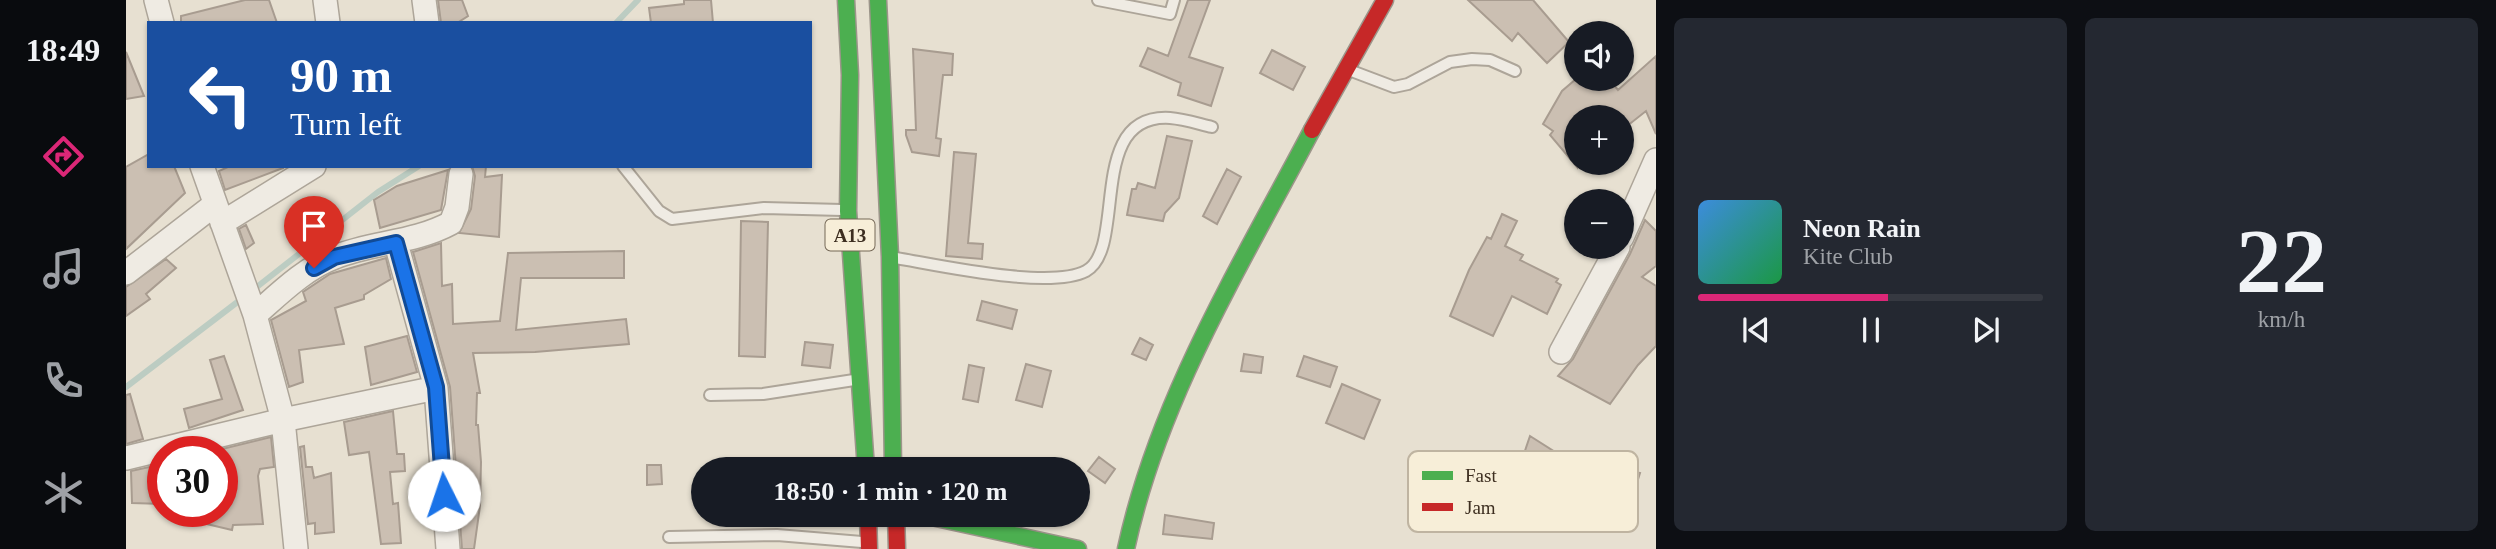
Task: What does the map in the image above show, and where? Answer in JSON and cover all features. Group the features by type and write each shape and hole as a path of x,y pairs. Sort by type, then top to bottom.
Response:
{"main road":[{"name":"A13","path":"846,0 850,75 848,211 865,457"},
{"name":"A13","path":"878,0 890,257 893,457"},
{"path":"1126,549 1132,509 1177,396 1343,67 1385,0"},
{"path":"868,527 869,546"},
{"path":"896,527 897,549"},
{"path":"977,527 1078,549"}],"street":[{"path":"156,0 161,21"},
{"path":"325,0 328,21"},
{"path":"424,0 427,21"},
{"path":"1634,210 1656,160"},
{"path":"203,168 255,315 283,420 296,549"},
{"path":"126,273 218,214 310,168"},
{"path":"255,315 305,274 334,257 396,243 451,223 457,207 460,174"},
{"path":"396,243 436,387 448,549"},
{"path":"1561,352 1611,259"},
{"path":"126,458 436,387"}],"lane":[{"path":"1098,0 1170,14 1174,0"},
{"path":"1343,67 1394,87 1418,80 1450,62 1472,59 1490,60 1515,71"},
{"path":"890,257 1015,276 1067,276 1088,270 1103,249 1108,195 1118,157 1129,135 1145,122 1169,118 1212,127"},
{"path":"625,168 659,211 672,219 764,208 848,211"},
{"path":"710,395 763,394 861,379"},
{"path":"669,537 777,535 869,546"}],"building":[{"path":"245,0 269,0 276,21 181,21 181,16"},
{"path":"438,0 462,0 468,16 460,21 441,21"},
{"path":"684,0 711,0 713,21 651,21 649,8 684,4"},
{"path":"1188,0 1210,0 1189,57 1223,68 1211,106 1178,95 1181,83 1140,66 1148,48 1168,56"},
{"path":"1468,0 1533,0 1564,36 1564,47 1547,63 1518,33 1512,41"},
{"path":"913,49 953,54 952,75 943,75 936,138 941,139 939,156 912,152 906,135 906,130 916,130"},
{"path":"1272,50 1305,67 1293,90 1260,73"},
{"path":"126,52 144,96 126,99"},
{"path":"1656,56 1656,134 1646,111 1634,120 1634,105 1564,105 1564,152 1550,135 1553,131 1543,124 1562,91 1634,91 1634,76"},
{"path":"1167,136 1192,141 1179,198 1165,213 1163,221 1127,215 1132,189 1136,189 1138,183 1155,188"},
{"path":"954,152 976,154 968,243 983,244 982,259 946,256"},
{"path":"147,155 147,168 175,168 185,193 126,249 126,167"},
{"path":"226,168 283,168 225,190 219,171"},
{"path":"473,168 486,168 485,177 502,175 499,237 459,233 471,209 475,176"},
{"path":"1227,169 1241,177 1217,224 1203,216"},
{"path":"448,170 441,210 380,228 374,200 397,186"},
{"path":"1502,214 1517,221 1505,246 1523,255 1520,260 1558,279 1556,282 1561,285 1547,314 1512,296 1493,336 1450,316 1469,270 1487,237 1491,239"},
{"path":"1645,220 1656,231 1656,266 1642,277 1656,286 1656,346 1638,365 1610,404 1558,376 1573,359 1627,259 1634,259 1634,245"},
{"path":"741,221 768,222 765,357 739,356"},
{"path":"246,225 254,243 246,249 239,229"},
{"path":"441,243 442,286 452,284 453,324 500,321 508,253 624,251 624,278 521,278 516,330 626,319 629,344 535,352 473,353 480,393 477,393 476,425 481,462 480,506 474,549 462,549 450,387 413,252"},
{"path":"386,258 391,279 364,295 364,299 335,308 344,344 299,350 303,382 289,387 271,320 306,301 303,292 330,274"},
{"path":"166,259 176,268 146,294 150,299 126,316 126,287"},
{"path":"982,301 1017,310 1012,329 977,320"},
{"path":"407,336 417,372 371,385 365,347"},
{"path":"1140,338 1153,345 1146,360 1132,354"},
{"path":"805,342 833,345 830,368 802,365"},
{"path":"1244,354 1263,357 1261,373 1241,371"},
{"path":"224,356 243,410 189,428 184,409 222,399 210,360"},
{"path":"1304,356 1337,367 1330,387 1297,376"},
{"path":"1026,364 1051,371 1042,407 1016,400"},
{"path":"969,365 984,368 978,402 963,399"},
{"path":"1342,384 1380,400 1364,439 1326,423"},
{"path":"130,394 143,439 126,444 126,395"},
{"path":"393,411 397,454 404,454 405,471 390,472 393,504 398,503 401,543 381,544 369,452 349,455 344,422"},
{"path":"1530,436 1553,451 1525,451"},
{"path":"271,437 274,467 260,469 258,476 263,524 238,525 238,445"},
{"path":"304,446 306,467 312,467 314,478 331,473 334,532 315,534 315,523 308,524 300,447"},
{"path":"1099,457 1115,469 1105,483 1090,472"},
{"path":"647,465 661,465 662,484 647,485"},
{"path":"147,468 147,503 132,503 131,471"},
{"path":"1165,515 1214,523 1212,539 1163,534"}],"waterway":[{"path":"618,21 638,0"},
{"path":"253,290 378,192 416,168"},
{"path":"126,387 244,297"}],"traffic: fast":[{"path":"846,0 850,75 848,211 865,457"},
{"path":"878,0 890,257 893,457"},
{"path":"1126,549 1140,493 1180,386 1230,282 1312,130"},
{"path":"977,527 1078,549"}],"traffic: jam":[{"path":"1312,130 1385,0"},
{"path":"868,527 869,549"},
{"path":"896,527 897,549"}],"route":[{"path":"314,268 334,257 396,243 436,387 444,495"}]}
